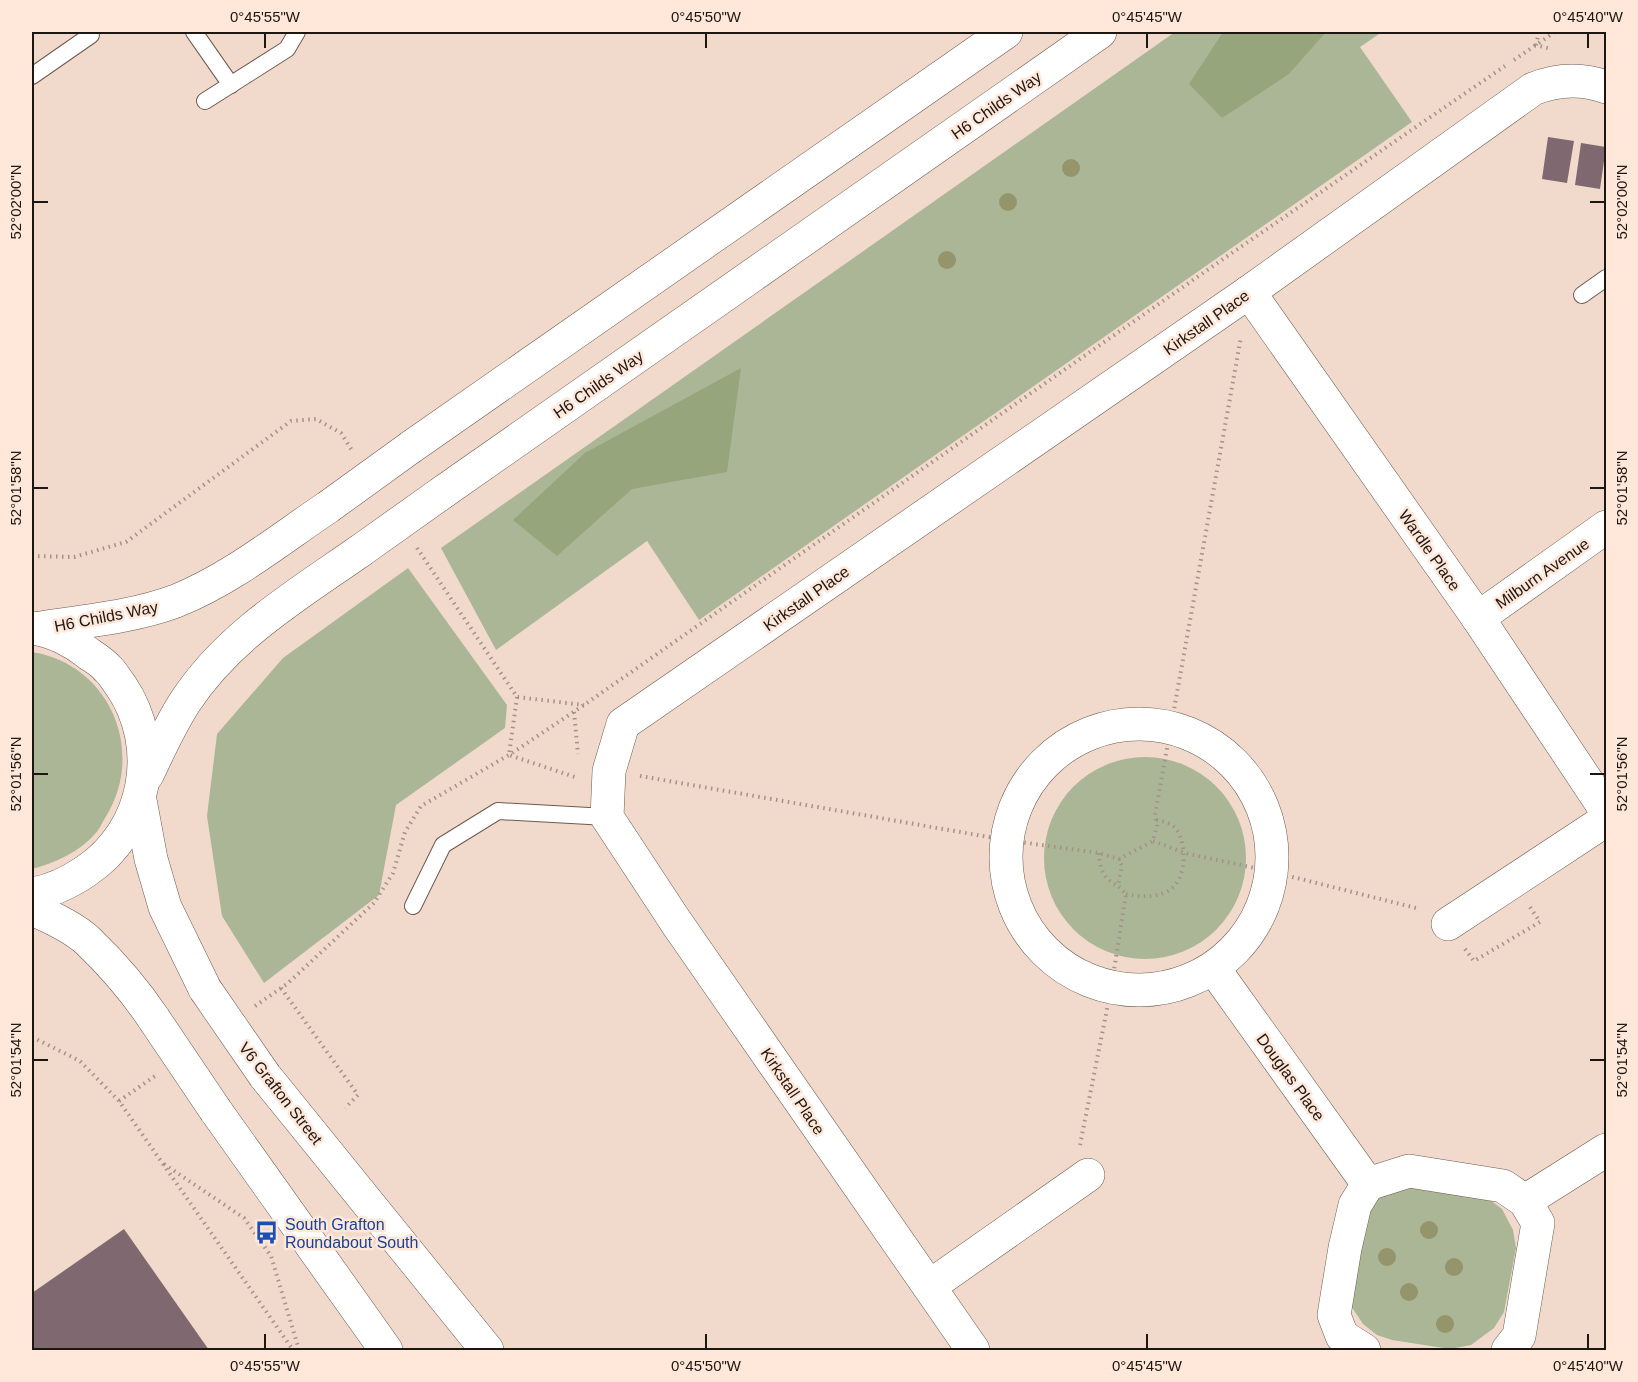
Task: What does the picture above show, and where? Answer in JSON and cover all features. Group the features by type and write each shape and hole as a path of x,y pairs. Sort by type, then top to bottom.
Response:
{"street":[{"name":"H6 Childs Way","path":"34,629 124,615 176,600 209,585 240,566 328,507 1006,32"},
{"name":"H6 Childs Way","path":"32,894 69,882 100,861 124,833 169,728 186,701 229,649 273,612 1100,32"},
{"name":"Kirkstall Place","path":"973,1350 676,922 607,817 595,769 623,724 1249,292 1533,89 1565,80 1588,82 1606,87"},
{"name":"Wardle Place","path":"1249,292 1478,618 1606,810"},
{"name":"Milburn Avenue","path":"1478,618 1606,527"},
{"path":"34,629 75,643 108,668 131,702 144,741 141,791"},
{"path":"1154,724 1171,727 1199,737 1232,760 1257,793 1271,832 1273,872 1263,910 1243,943 1214,969 1182,984 1147,992 1111,988 1070,972 1035,943 1013,904 1005,860 1006,840 1017,801 1041,766 1073,740 1112,726 1154,724"},
{"name":"V6 Grafton Street","path":"141,791 151,859 165,907 205,989 265,1076 487,1350"},
{"path":"1439,917 1606,820"},
{"path":"32,909 50,916 87,940 141,1000 216,1111 386,1350"},
{"name":"Douglas Place","path":"1214,969 1368,1184"},
{"path":"1525,1201 1606,1150"},
{"path":"1342,1346 1334,1315 1355,1205 1368,1184 1409,1171 1503,1186 1525,1201 1538,1223 1519,1336 1508,1350"},
{"path":"930,1286 1080,1181"}],"lane":[{"path":"32,76 91,35 89,32"},
{"path":"194,32 231,85"},
{"path":"205,101 288,49 297,32"},
{"path":"1582,295 1606,278"},
{"path":"413,906 443,845 498,812 607,817"}],"path":[{"path":"1536,45 1539,32"},
{"path":"1606,32 1606,62"},
{"path":"517,697 509,755 581,779 595,769 1006,840 1099,853 1119,859 1153,841 1157,825 1155,815 1249,292"},
{"path":"574,712 579,757"},
{"path":"1099,853 1104,877 1126,894 1141,897 1170,890 1177,881 1185,853 1176,830 1163,821 1156,820"},
{"path":"1153,841 1185,853 1273,872 1439,917"},
{"path":"1118,886 1122,866 1119,859"},
{"path":"1080,1181 1126,894"},
{"path":"281,987 358,1095 345,1108"},
{"path":"32,1037 80,1061 119,1101 292,1350"},
{"path":"161,1161 244,1218 271,1256 299,1350"}],"green space":[{"path":"1175,32 1382,32 1360,47 1412,122 699,620 647,541 496,650 441,548"},
{"path":"1223,32 1326,32 1289,74 1222,118 1189,84"},
{"path":"741,368 727,472 632,489 557,556 513,520 585,453"},
{"path":"408,568 507,705 505,728 396,805 379,895 264,983 222,916 207,816 217,734 283,658"},
{"path":"32,652 59,660 82,674 100,692 114,715 121,740 122,766 117,792 96,832 82,846 66,856 32,869"},
{"path":"1135,757 1155,757 1184,764 1217,786 1239,819 1246,858 1239,897 1217,930 1184,952 1155,959 1135,959 1106,952 1073,930 1051,897 1044,868 1044,848 1051,819 1073,786 1106,764"},
{"path":"1409,1185 1486,1197 1502,1209 1513,1230 1516,1248 1504,1312 1494,1328 1471,1345 1450,1349 1392,1340 1377,1335 1363,1324 1351,1306 1362,1220 1375,1200 1392,1189"}],"building":[{"path":"1548,137 1574,141 1567,183 1542,179"},
{"path":"1581,143 1606,147 1600,189 1575,185"},
{"path":"124,1229 209,1350 32,1350 32,1293"}],"place":[{"name":"South Grafton Roundabout South","path":"267,1233"}]}
